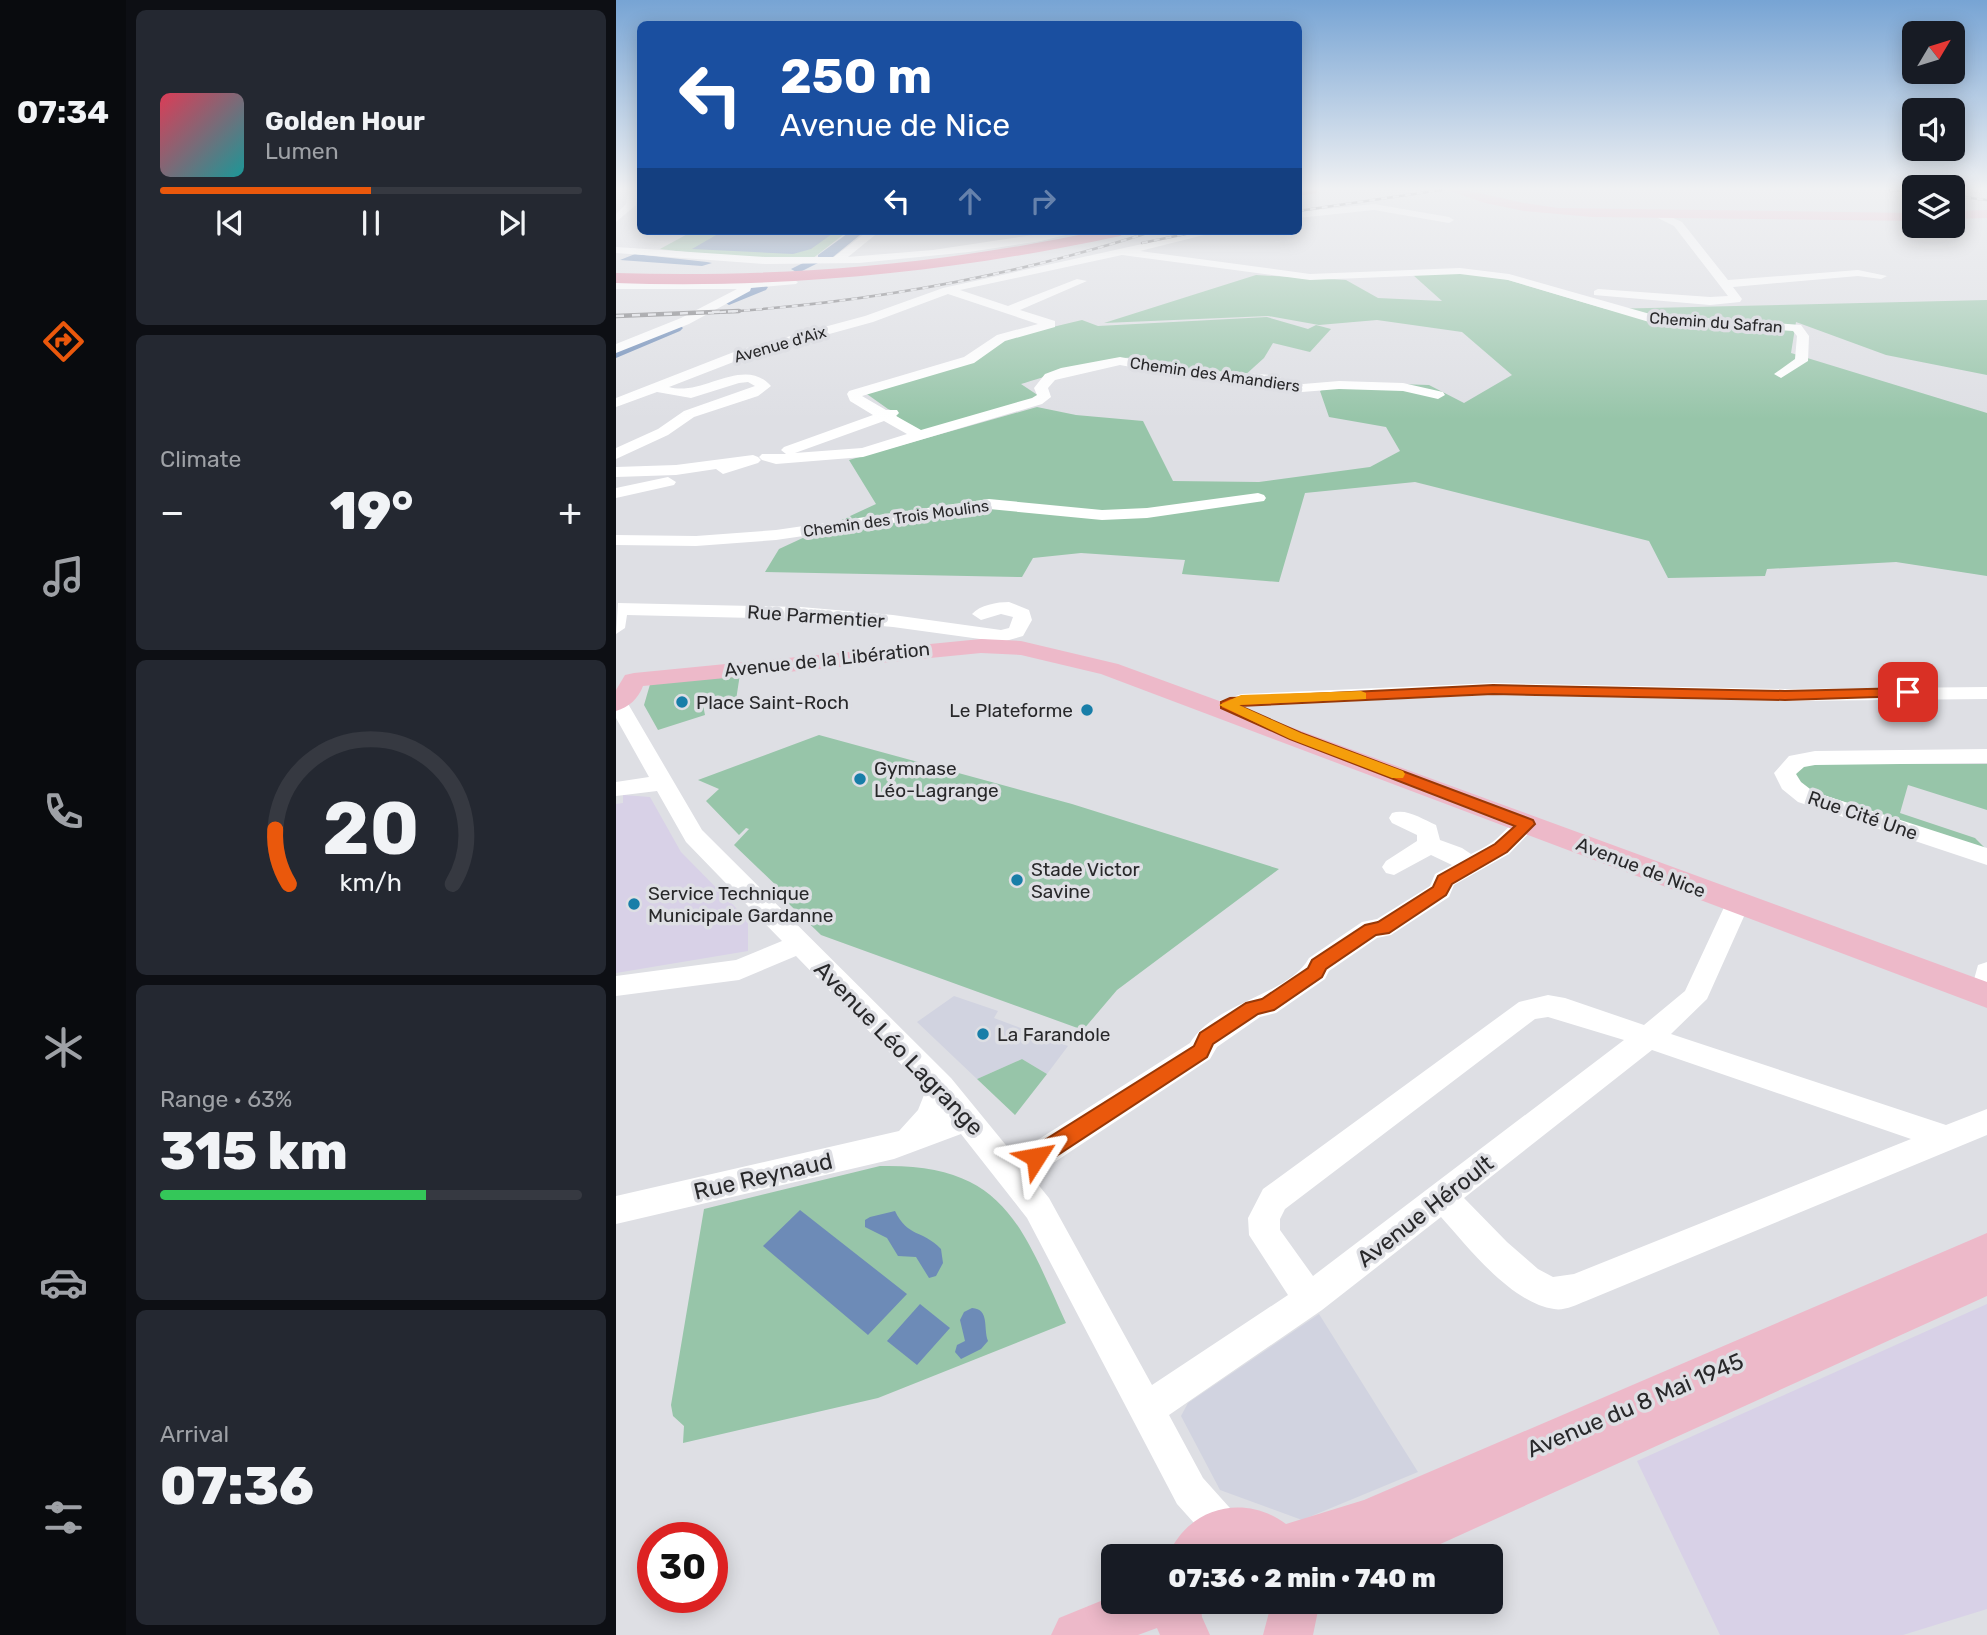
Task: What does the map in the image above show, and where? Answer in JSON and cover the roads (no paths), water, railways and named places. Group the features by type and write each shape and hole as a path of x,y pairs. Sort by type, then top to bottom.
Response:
{"highway":[{"path":"636,266 725,272 817,272"},
{"path":"616,276 817,272 876,266"},
{"path":"792,282 928,266"},
{"path":"616,276 767,279 924,267"}],"main road":[{"name":"Avenue de la Libération","path":"625,673 893,653 1010,640"},
{"name":"Avenue de Nice","path":"1010,640 1103,659 1226,705 1296,736 1738,904 1986,987"},
{"name":"Avenue de Nice","path":"1010,640 1109,668 1258,725 1296,736"},
{"path":"617,703 628,693 625,673"},
{"name":"Avenue du 8 Mai 1945","path":"1384,1544 1623,1424 1856,1321 1987,1252"},
{"name":"Avenue du 8 Mai 1945","path":"1856,1321 1987,1276"},
{"name":"Avenue du 8 Mai 1945","path":"1305,1544 1623,1424"},
{"path":"1206,1544 1246,1528 1265,1535 1275,1544"},
{"path":"1076,1635 1130,1614"},
{"path":"1177,1614 1185,1635"},
{"path":"1288,1635 1293,1614"}],"street":[{"name":"Avenue d'Aix","path":"616,405 744,353 869,319 947,290 1052,266"},
{"name":"Chemin du Safran","path":"1232,266 1310,277 1460,271 1510,277 1649,318 1797,328 1803,336 1801,361 1781,374"},
{"path":"1577,296 1602,293 1698,301 1734,300 1736,297 1712,266"},
{"path":"1726,284 1858,273 1881,276"},
{"path":"1009,310 1081,281"},
{"path":"616,349 685,321 735,289 749,285 792,282"},
{"path":"616,286 735,289"},
{"path":"919,436 889,414 855,398 854,394 969,360 1001,338 1051,324 947,290"},
{"name":"Chemin des Amandiers","path":"760,458 847,454 919,436 1037,401 1044,397 1041,388 1050,377 1120,361 1185,373 1271,379 1302,388 1339,385 1403,387 1438,395"},
{"path":"616,454 663,432 689,414 753,393 764,386 757,380 748,379 728,382 691,394 678,394 659,388"},
{"path":"616,385 637,396"},
{"path":"616,472 722,467 760,458 889,414"},
{"path":"616,493 713,474 722,467"},
{"name":"Chemin des Trois Moulins","path":"616,540 696,541 776,535 989,504 1102,515 1147,513 1258,498"},
{"path":"981,614 1000,608 1016,610 1023,614 1023,620 1010,640"},
{"name":"Rue Parmentier","path":"617,619 808,614 893,621 1010,640"},
{"path":"1226,705 1241,700 1493,689 1785,695 1987,693"},
{"name":"Avenue Léo Lagrange","path":"617,703 694,836 941,1087 1038,1208 1190,1491 1204,1544"},
{"name":"Rue Cité Une","path":"1987,756 1815,758 1797,761 1785,773 1786,779 1797,791 1807,797 1987,857"},
{"path":"616,789 662,783"},
{"path":"1400,818 1428,831 1429,845"},
{"path":"1012,1173 1200,1051 1206,1039 1253,1008 1267,1005 1316,972 1318,965 1371,929 1382,928 1440,891 1444,880 1501,848 1527,824"},
{"path":"1429,845 1454,854 1468,865"},
{"path":"1394,867 1429,845"},
{"name":"Avenue Héroult","path":"1147,1409 1311,1299 1649,1037 1695,996 1738,904"},
{"path":"616,986 739,970 799,944"},
{"path":"1311,1299 1265,1235 1264,1217 1274,1199 1528,1010 1548,1006 1565,1009 1945,1138"},
{"path":"909,1139 929,1118 941,1087"},
{"name":"Rue Reynaud","path":"616,1210 894,1146 969,1119"},
{"path":"1444,1198 1513,1269 1537,1288 1554,1293 1574,1290 1987,1122"}],"water":[{"path":"800,1210 907,1294 868,1335 763,1246"},
{"path":"895,1211 905,1226 928,1238 941,1249 943,1263 936,1276 929,1278 916,1257 898,1256 887,1238 865,1227 865,1220 870,1217"},
{"path":"920,1304 950,1328 917,1365 887,1341"},
{"path":"972,1308 978,1309 984,1315 988,1341 981,1349 961,1359 955,1352 957,1345 965,1341 960,1320 964,1312"}],"waterway":[{"path":"798,269 804,266"},
{"path":"729,301 761,287"},
{"path":"616,353 675,328"}],"railway":[{"path":"733,311 878,295 1026,266"},
{"path":"616,316 733,311"},
{"path":"708,313 733,311"},
{"path":"733,311 739,311"}],"place":[{"name":"Place Saint-Roch","path":"682,702"},
{"name":"Le Plateforme","path":"1087,710"},
{"name":"Gymnase Léo-Lagrange","path":"860,779"},
{"name":"Stade Victor Savine","path":"1017,880"},
{"name":"Service Technique Municipale Gardanne","path":"634,904"},
{"name":"La Farandole","path":"983,1034"}]}
